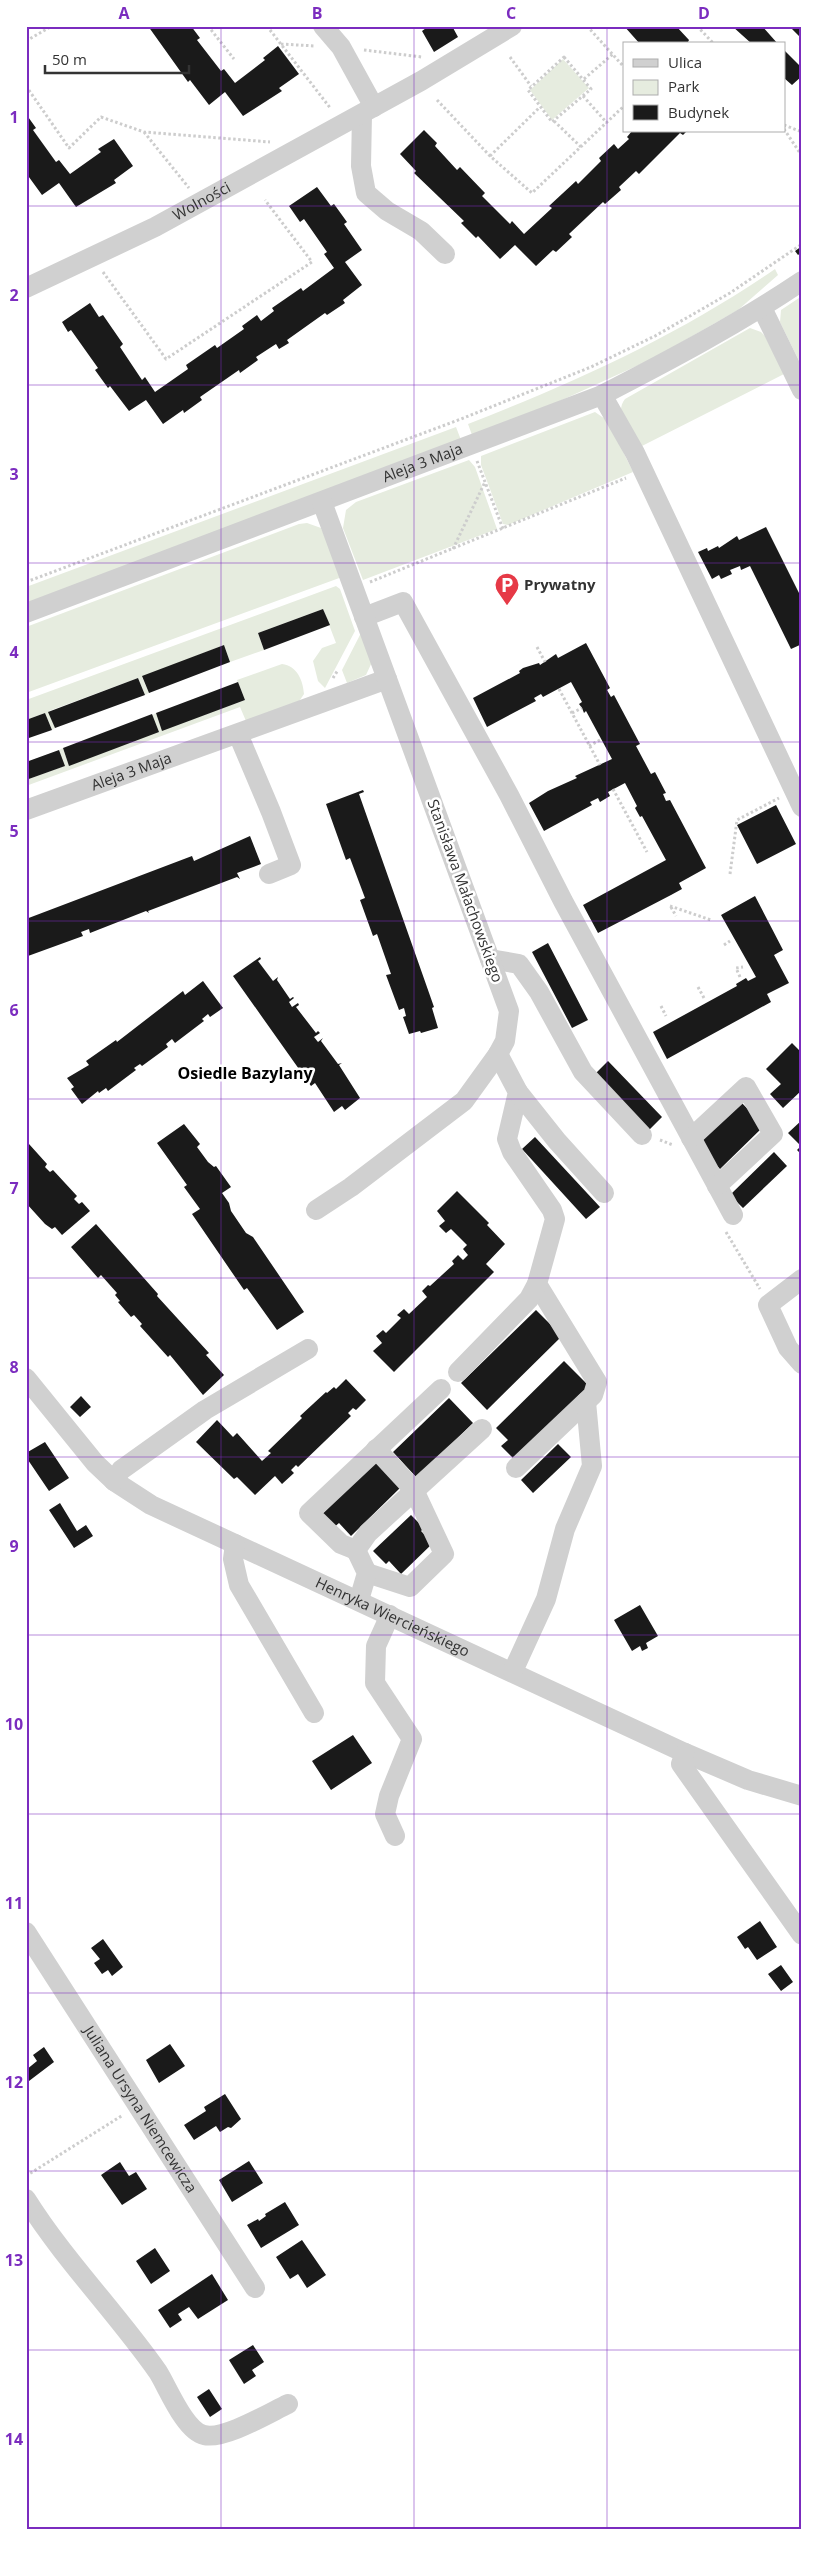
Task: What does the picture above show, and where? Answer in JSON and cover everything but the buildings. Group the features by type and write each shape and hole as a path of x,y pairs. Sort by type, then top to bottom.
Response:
{"street":[{"path":"323,26 341,47 368,110 361,166 366,193 387,211 421,231 445,254"},
{"name":"Wolności","path":"26,288 155,227 368,110 512,26"},
{"name":"Aleja 3 Maja","path":"26,613 602,395 762,308 802,281"},
{"path":"762,308 802,390"},
{"path":"602,395 642,471 798,798"},
{"name":"Stanisława Małachowskiego","path":"316,1210 351,1187 464,1101 498,1054 505,1041 509,1011 322,502"},
{"path":"364,617 403,602 733,1215"},
{"name":"Aleja 3 Maja","path":"26,810 387,679"},
{"path":"238,734 272,812 291,865 269,874"},
{"path":"490,958 519,964 539,992 583,1072 642,1135"},
{"path":"498,1054 518,1092 557,1141 604,1194"},
{"path":"691,1138 746,1087 773,1134 718,1186"},
{"path":"458,1372 529,1299 537,1284 555,1219 552,1210 512,1152 507,1139 518,1092"},
{"path":"802,1279 768,1305 788,1348 802,1364"},
{"path":"516,1468 593,1395 596,1382 537,1284"},
{"path":"114,1481 121,1470 205,1410 308,1349"},
{"name":"Henryka Wiercieńskiego","path":"26,1378 95,1463 114,1481 151,1505 514,1671 685,1753 748,1780 802,1796"},
{"path":"359,1600 367,1573 356,1550 341,1544 309,1513 441,1389"},
{"path":"514,1671 546,1599 564,1530 592,1466 586,1402"},
{"path":"356,1550 368,1532 482,1429"},
{"path":"367,1573 410,1587 444,1554 414,1490 376,1449"},
{"path":"235,1544 232,1553 239,1585 314,1713"},
{"path":"390,1615 376,1646 375,1683 412,1739 389,1796 385,1814 395,1836"},
{"path":"685,1753 681,1764 802,1936"},
{"name":"Juliana Ursyna Niemcewicza","path":"26,1932 255,2288"},
{"path":"26,2199 49,2236 130,2333 167,2386 186,2421 194,2430 203,2435 218,2436 288,2404"}],"path":[{"path":"26,41 52,26"},
{"path":"208,26 234,59"},
{"path":"587,26 623,66"},
{"path":"697,26 712,42"},
{"path":"270,30 336,115"},
{"path":"281,44 341,47 424,57"},
{"path":"584,79 613,54"},
{"path":"510,57 531,86"},
{"path":"554,121 591,89 564,57 528,90 552,122 554,121 581,147"},
{"path":"26,86 69,148 101,117 144,132 276,142"},
{"path":"583,96 607,122"},
{"path":"437,100 490,156 532,193 623,107"},
{"path":"490,156 540,107"},
{"path":"786,126 802,132"},
{"path":"144,132 194,195"},
{"path":"786,132 802,156"},
{"path":"101,269 166,359 312,262 265,200"},
{"path":"26,582 461,419 591,367 655,336 730,293 802,244"},
{"path":"476,458 503,530"},
{"path":"365,584 606,488 642,471"},
{"path":"453,549 485,482"},
{"path":"537,648 545,662"},
{"path":"559,689 600,765"},
{"path":"572,712 582,708"},
{"path":"589,746 600,740"},
{"path":"613,789 647,852"},
{"path":"730,874 737,820 798,798"},
{"path":"676,916 670,906 711,920"},
{"path":"724,945 730,942"},
{"path":"740,977 736,968 743,967"},
{"path":"698,987 704,998"},
{"path":"661,1006 666,1016"},
{"path":"26,2176 137,2106"}],"green space":[{"path":"563,59 589,88 552,120 530,90"},
{"path":"775,269 778,275 738,310 652,359 551,405 472,435 468,424 626,356 702,315"},
{"path":"802,296 801,365 780,322 781,310"},
{"path":"750,328 761,332 765,336 784,374 638,448 622,417 622,405 625,399"},
{"path":"595,412 608,421 633,472 508,525 503,524 481,465 481,456"},
{"path":"456,427 461,440 26,603 26,587"},
{"path":"469,460 475,467 497,529 363,580 343,528 346,510 356,502"},
{"path":"307,523 321,528 342,577 26,693 26,627 299,524"},
{"path":"336,586 340,589 355,631 325,688 318,681 313,661 322,648 336,643 323,609 258,633 264,650 230,662 224,645 142,677 149,693 145,695 138,678 49,711 55,728 52,730 45,713 26,720 26,700"},
{"path":"362,631 372,662 366,675 347,683 342,670"},
{"path":"282,664 292,668 301,679 304,694 298,703 246,721 240,707 26,786 26,780 64,766 59,750 63,748 69,765 156,713 162,730 245,700 237,680"}],"place":[{"name":"Prywatny","path":"507,606"}],"district":[{"name":"Osiedle Bazylany","path":"245,1073"}]}
